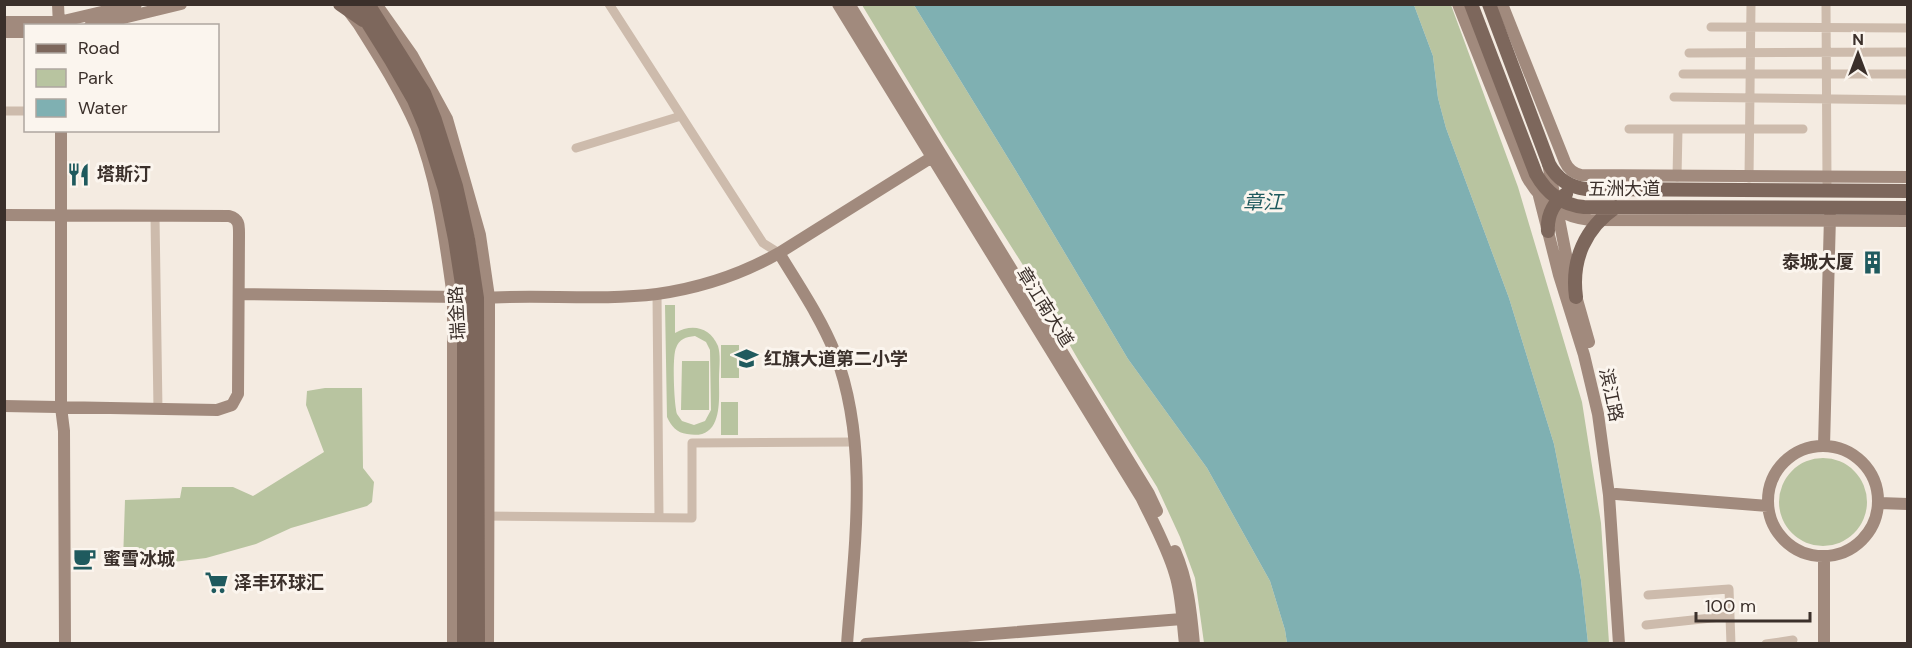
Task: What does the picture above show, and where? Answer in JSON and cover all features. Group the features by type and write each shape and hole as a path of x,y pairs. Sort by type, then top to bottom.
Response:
{"main road":[{"path":"1471,4 1530,160 1539,181 1551,198"},
{"path":"1489,4 1552,168 1548,231"},
{"name":"瑞金路","path":"347,6 375,12 424,93 456,186 468,239 482,516 478,644"},
{"name":"五洲大道","path":"1551,198 1583,182 1827,185 1908,191"},
{"name":"五洲大道","path":"1551,198 1584,207 1908,208"},
{"path":"1576,297 1574,276 1578,256 1586,237 1600,220 1616,207"},
{"name":"瑞金路","path":"464,644 471,298"}],"street":[{"path":"58,4 59,24"},
{"path":"4,22 59,24 136,4"},
{"path":"98,24 181,4"},
{"path":"609,4 763,243 779,254 816,313 836,355 846,390 854,442 856,520 847,644"},
{"name":"章江南大道","path":"838,4 936,154 1149,494 1184,572 1194,644"},
{"name":"章江南大道","path":"849,4 1141,496 1176,574 1185,644"},
{"name":"滨江路","path":"1458,4 1527,177 1551,198 1606,412 1616,494 1627,644"},
{"path":"1502,4 1567,166 1583,182 1677,177 1749,178 1827,185 1908,177"},
{"path":"1749,178 1751,4"},
{"path":"1826,4 1827,185"},
{"path":"347,6 405,102 417,128 471,298 453,644"},
{"path":"1711,27 1908,27"},
{"path":"4,32 24,32"},
{"path":"1689,53 1908,52"},
{"path":"1683,74 1908,74"},
{"path":"1674,96 1908,100"},
{"path":"4,111 24,111"},
{"path":"576,148 681,116"},
{"path":"1629,129 1803,129"},
{"path":"1677,177 1678,129"},
{"path":"61,132 61,407 64,431 65,644"},
{"path":"239,294 471,298 619,297 657,294 723,278 779,254 936,154"},
{"path":"1551,198 1581,219 1908,221"},
{"path":"1824,446 1830,207"},
{"path":"4,215 156,217 218,215 235,218 239,225 238,394 232,405 217,410 4,406"},
{"path":"156,217 158,409"},
{"name":"滨江路","path":"1548,231 1584,355 1598,414 1609,495 1619,644"},
{"path":"657,294 659,517"},
{"path":"488,644 482,516 692,518 692,443 854,442"},
{"path":"1824,446 1841,449 1857,457 1869,470 1877,486 1879,503 1876,520 1868,535 1856,547 1840,554 1824,557 1807,554 1792,547 1780,536 1772,522 1768,506 1769,488 1777,471 1789,458 1805,449 1824,446"},
{"path":"1616,494 1768,506"},
{"path":"1879,503 1908,504"},
{"path":"1824,557 1824,644"},
{"path":"1648,595 1729,589 1731,644"},
{"path":"1646,625 1730,616"},
{"path":"866,644 938,641 1182,620"},
{"path":"1766,644 1793,640"}],"green space":[{"path":"862,5 914,5 1128,359 1207,468 1270,581 1287,643 1204,643 1195,578 1180,537 1157,487"},
{"path":"1414,5 1451,5 1518,187 1582,402 1601,523 1609,643 1588,643 1581,580 1554,444 1509,298 1446,128 1438,98 1433,56"},
{"path":"665,305 675,305 675,333 688,328 700,329 710,335 718,346 720,358 718,408 713,425 699,435 677,431 667,417","holes":["695,336 706,342 710,350 711,410 705,421 694,425 682,421 677,414 674,381 675,353 679,342 686,338"]},
{"path":"721,345 739,345 739,378 721,378"},
{"path":"682,361 709,361 709,410 681,410"},
{"path":"325,388 362,388 363,468 374,482 372,502 367,506 291,528 256,544 206,558 165,563 123,562 125,500 180,498 182,487 233,487 253,496 324,452 306,405 307,391"},
{"path":"721,402 738,402 738,435 721,435"},
{"path":"1814,458 1832,458 1848,465 1860,477 1867,493 1867,511 1860,527 1848,539 1832,546 1814,546 1798,539 1786,527 1779,511 1779,493 1786,477 1798,465"}],"water":[{"name":"章江","path":"914,5 1414,5 1433,56 1438,98 1446,128 1509,298 1554,444 1581,580 1588,643 1287,643 1270,581 1207,468 1128,359"}],"place":[{"name":"塔斯汀","path":"79,174"},
{"name":"泰城大厦","path":"1872,262"},
{"name":"红旗大道第二小学","path":"746,359"},
{"name":"蜜雪冰城","path":"85,559"},
{"name":"泽丰环球汇","path":"216,583"}]}
